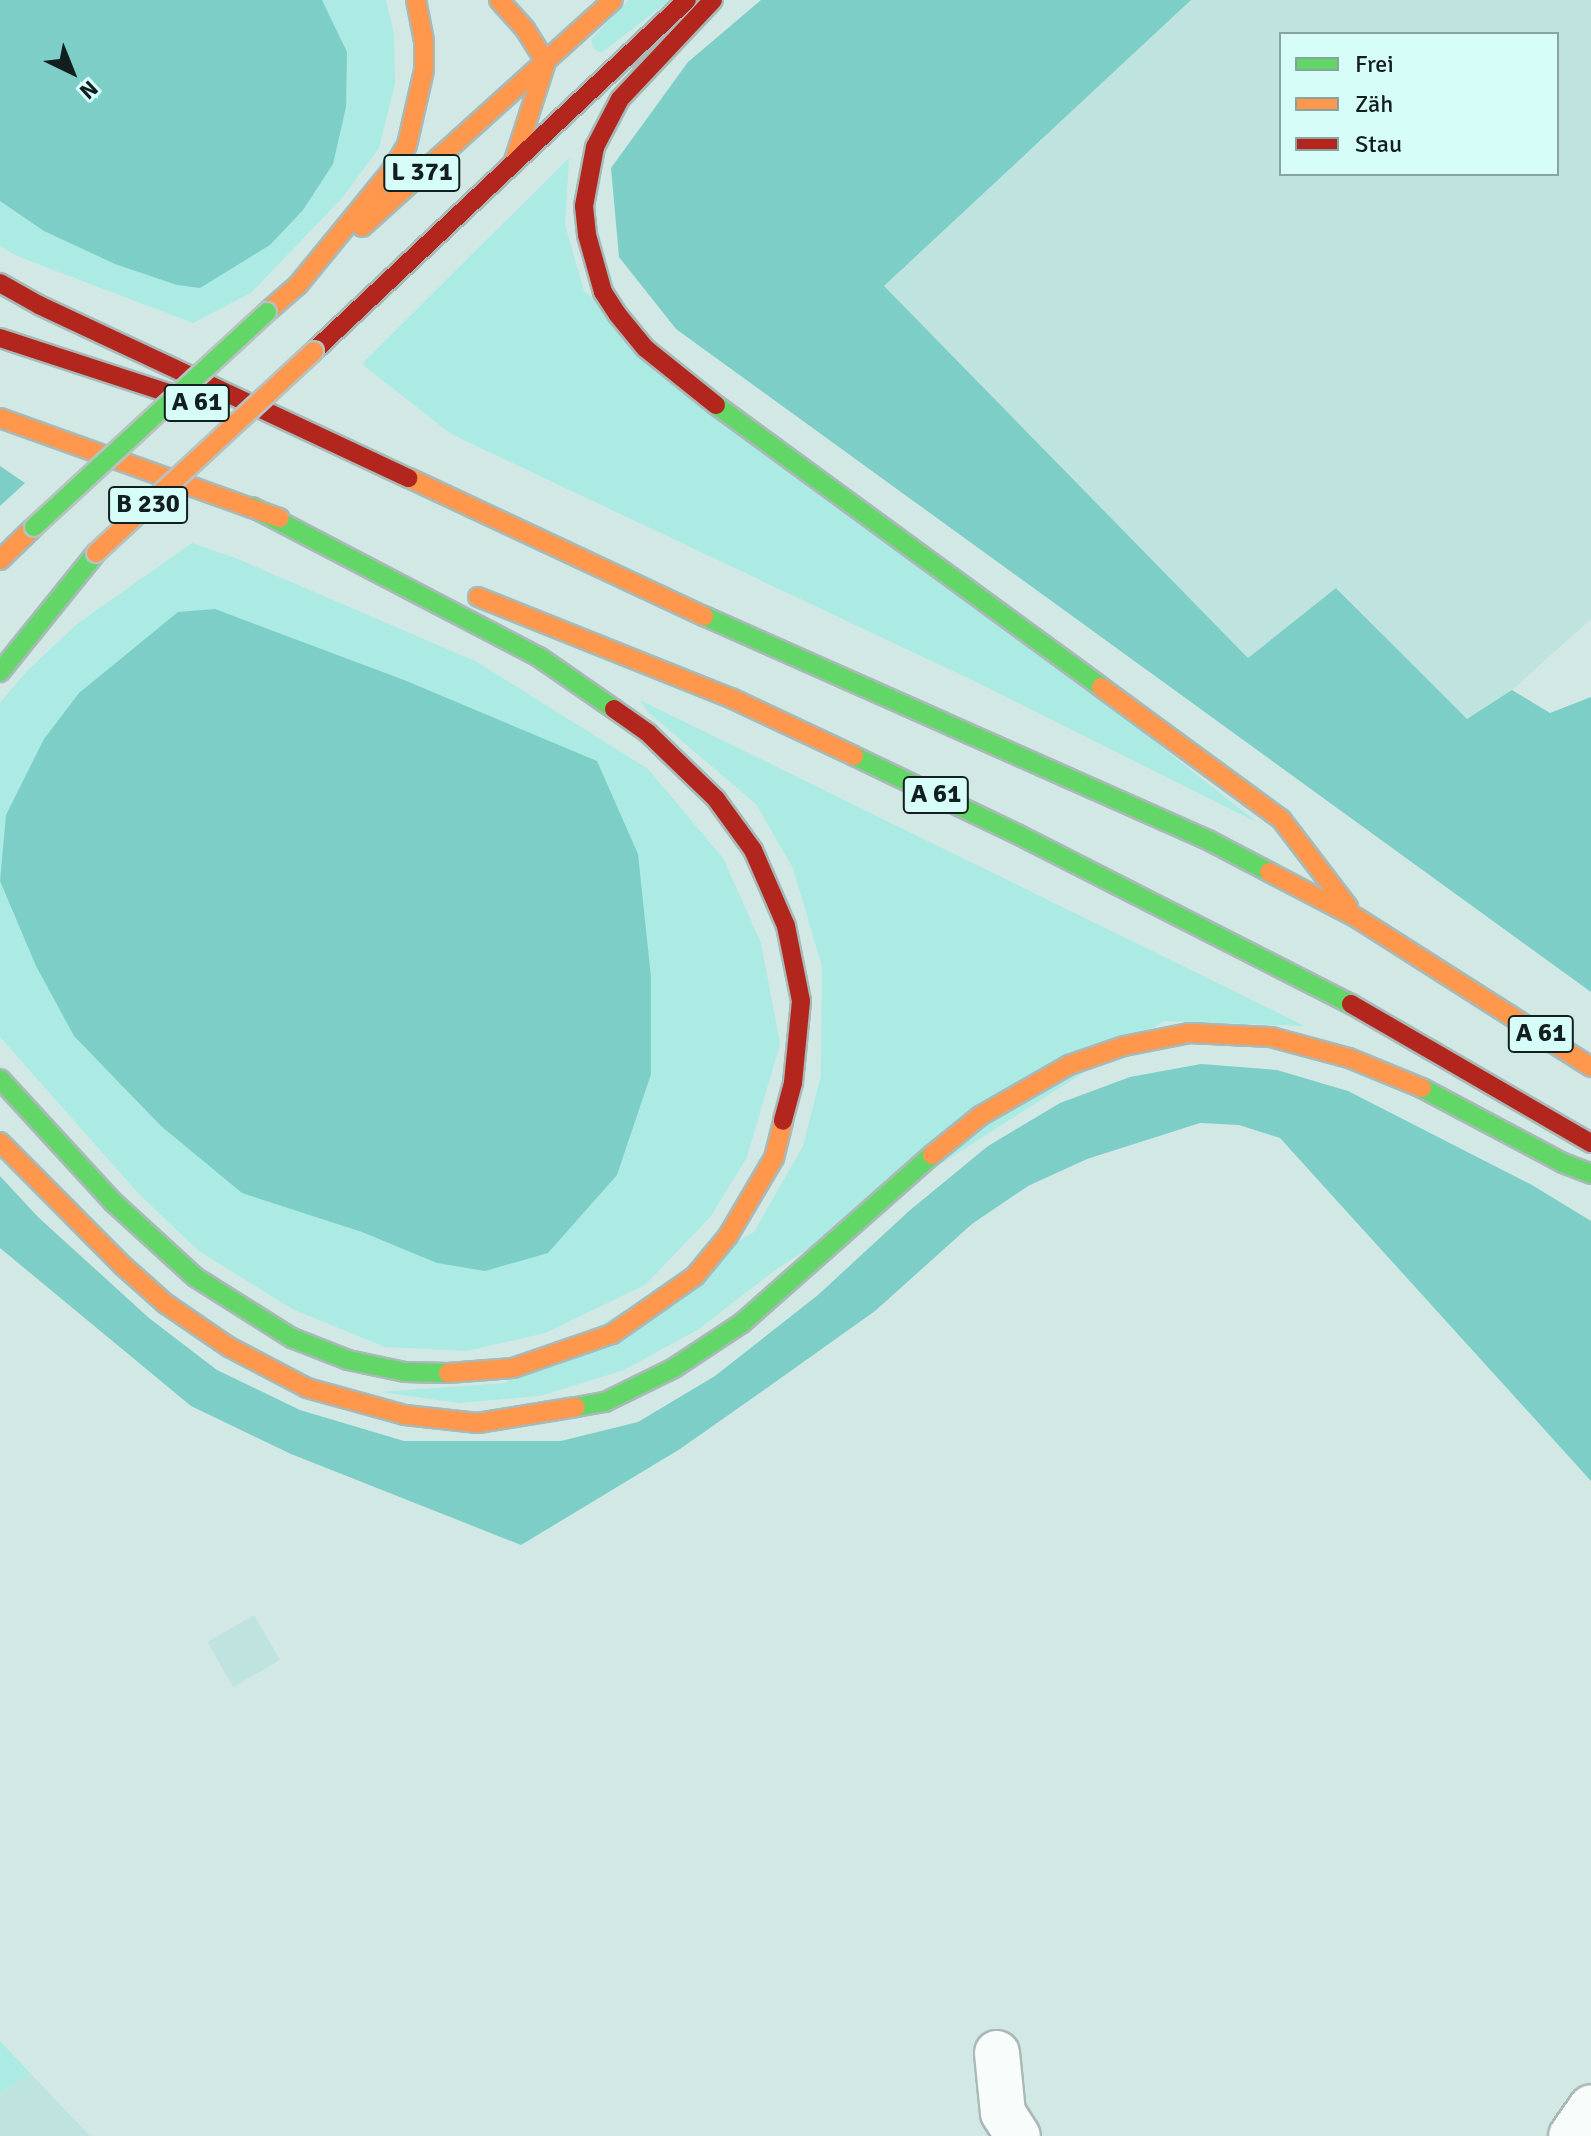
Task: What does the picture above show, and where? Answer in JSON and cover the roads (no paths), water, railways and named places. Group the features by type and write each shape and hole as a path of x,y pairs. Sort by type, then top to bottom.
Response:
{"main road":[{"path":"298,285 389,174 407,145 424,70 424,41 416,0"},
{"path":"499,0 525,29 546,62 513,164"},
{"name":"L 371","path":"135,433 613,0"},
{"name":"L 371","path":"200,456 687,0"},
{"path":"713,0 620,99 595,147 585,192 587,235 603,292 618,315 645,348 681,379 1281,819 1357,918"},
{"path":"0,283 39,305 393,467"},
{"name":"A 61","path":"0,338 393,467 844,681 1208,840 1357,918 1591,1067"},
{"path":"0,418 252,507 426,577"},
{"name":"B 230","path":"0,560 135,433"},
{"name":"B 230","path":"0,643 200,456"},
{"path":"0,1079 113,1202 195,1277 292,1338 348,1360 405,1372 463,1374 513,1368 612,1334 695,1276 728,1236 774,1158 786,1122 798,1046 801,1001 786,926 753,850 716,799 648,733 539,657 252,507"},
{"path":"0,672 96,553"},
{"name":"A 61","path":"455,588 731,698 1017,834 1307,979 1591,1143"},
{"path":"0,1142 122,1265 166,1304 229,1347 307,1388 405,1415 478,1423 605,1402 674,1368 742,1323 892,1188 980,1116 1069,1065 1124,1046 1189,1033 1230,1034 1271,1037 1336,1054 1432,1092 1563,1163 1591,1174"}],"street":[{"path":"997,2053 1003,2113 1018,2136"},
{"path":"1571,2136 1591,2107"}]}
